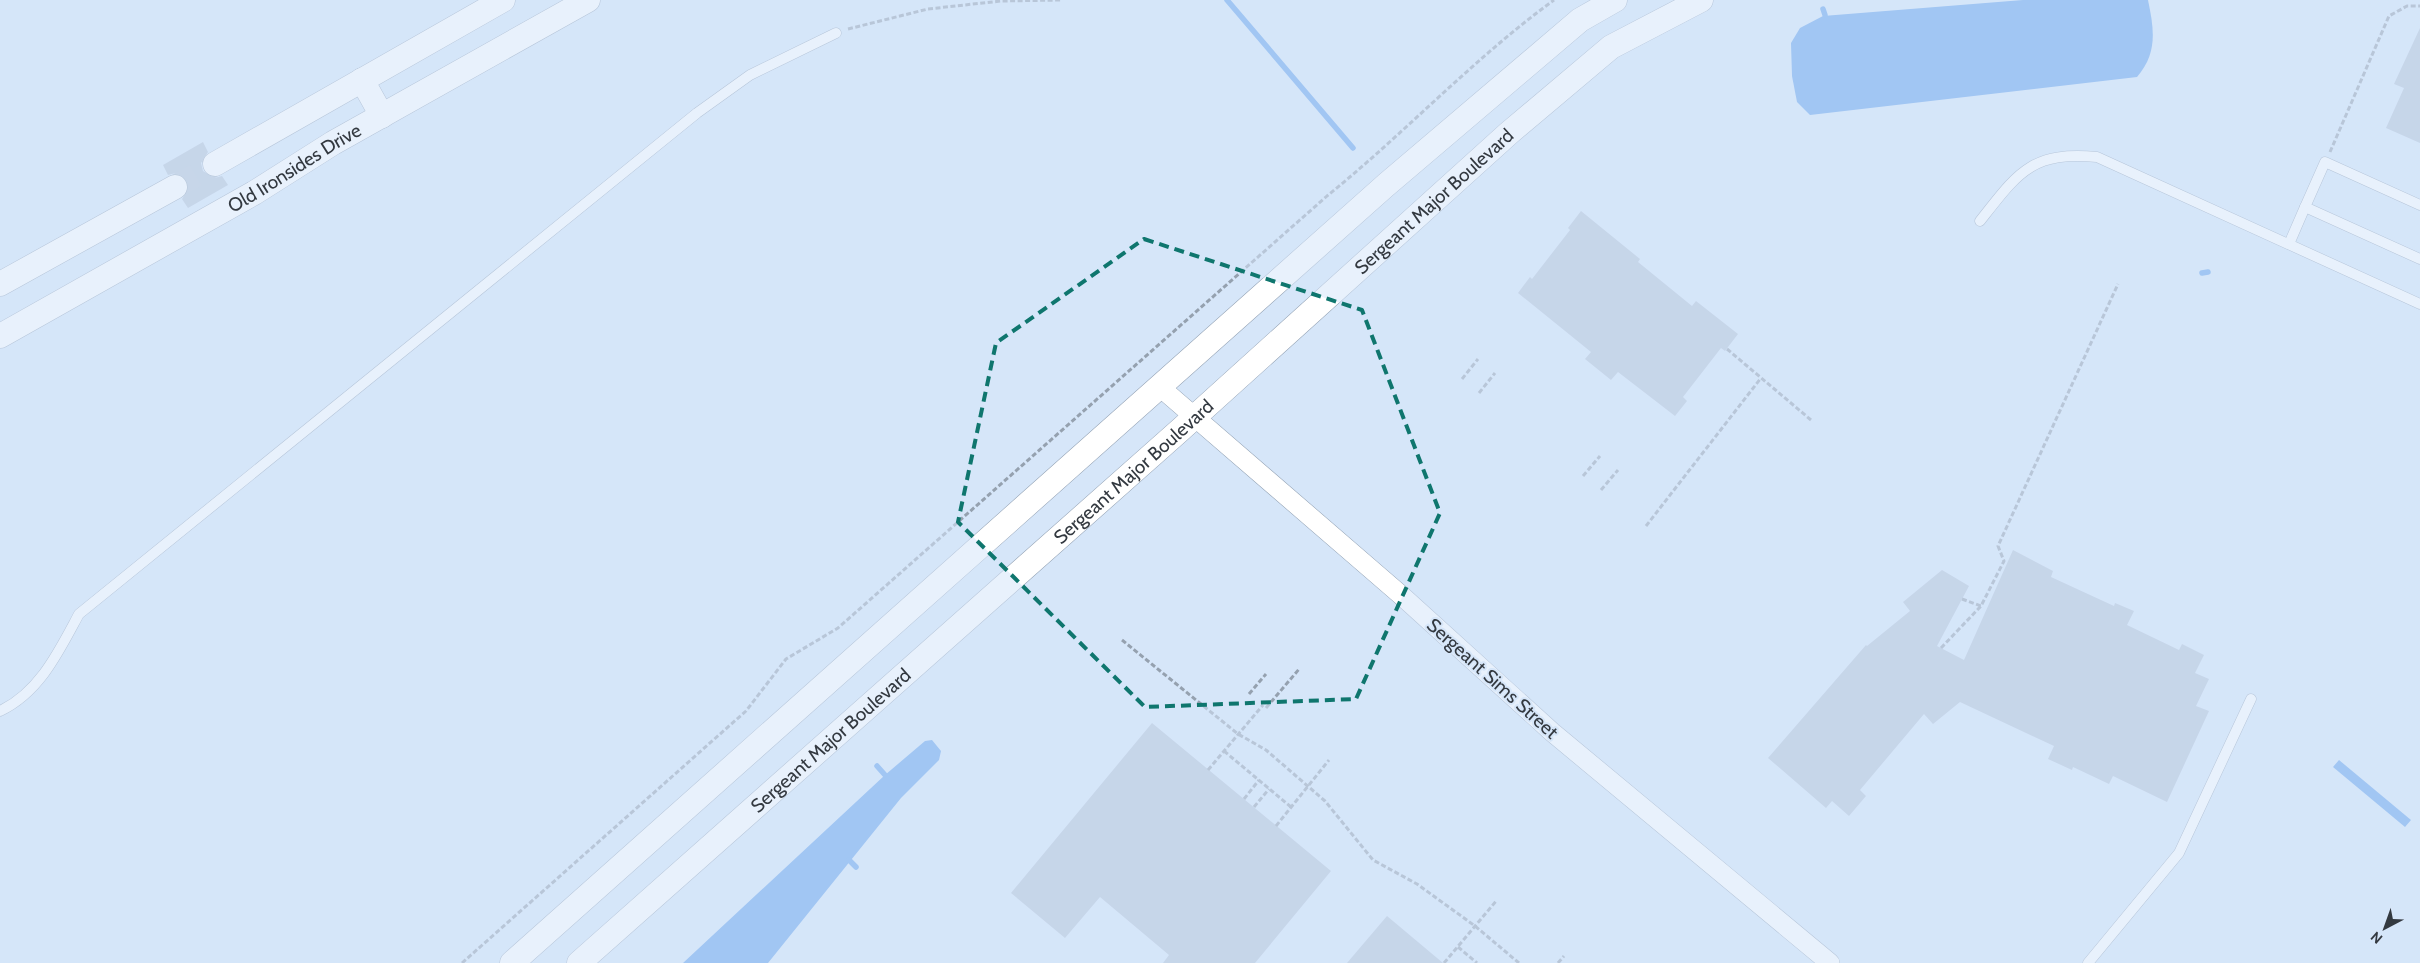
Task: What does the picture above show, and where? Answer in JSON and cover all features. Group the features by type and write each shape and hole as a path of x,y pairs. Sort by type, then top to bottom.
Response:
{"street":[{"path":"215,164 503,0"},
{"name":"Old Ironsides Drive","path":"0,336 247,197 382,116 588,0"},
{"path":"512,963 1386,185 1580,20 1616,0"},
{"name":"Sergeant Major Boulevard","path":"579,963 1194,417 1509,133 1611,47 1701,0"},
{"path":"362,80 382,116"},
{"path":"0,284 175,186"},
{"name":"Sergeant Sims Street","path":"1160,387 1402,596 1550,730 1830,963"}],"lane":[{"path":"0,711 13,705 36,685 55,659 79,614 689,119 750,75 836,33"},
{"path":"1980,221 2012,180 2035,164 2070,154 2097,157 2420,304"},
{"path":"2289,244 2325,162 2420,206"},
{"path":"2305,206 2420,259"},
{"path":"2088,963 2179,854 2251,699"}],"path":[{"path":"836,33 928,9 1001,1 1061,0"},
{"path":"462,963 746,711 786,659 838,628 1327,196 1368,163 1415,117 1503,39 1554,0"},
{"path":"2325,162 2389,16 2407,6 2420,6"},
{"path":"1941,648 1981,606 2004,561 1998,546 2118,284"},
{"path":"1727,349 1811,420"},
{"path":"1462,379 1478,359"},
{"path":"1479,393 1495,373"},
{"path":"1646,526 1761,378"},
{"path":"1583,476 1600,456"},
{"path":"1601,490 1618,470"},
{"path":"1962,599 1981,606"},
{"path":"1122,640 1238,734 1266,750 1308,786 1325,801 1373,860 1417,884 1476,926 1518,963"},
{"path":"1266,708 1300,668"},
{"path":"1249,694 1266,674"},
{"path":"1208,770 1263,705"},
{"path":"1224,751 1291,807"},
{"path":"1276,826 1329,760"},
{"path":"1244,799 1259,780"},
{"path":"1254,807 1269,789"},
{"path":"1444,963 1497,900"},
{"path":"1458,947 1477,963"},
{"path":"1558,963 1564,956"}],"highlighted area":[{"path":"1144,239 1362,310 1440,513 1356,699 1145,707 958,522 996,343"}],"water":[{"path":"2023,0 2148,0 2153,40 2144,68 2137,77 1810,115 1797,102 1792,76 1791,43 1800,28 1823,16"},
{"path":"932,740 941,751 939,760 901,798 768,963 683,963 885,775 925,741"},
{"path":"2339,760 2411,820 2405,827 2333,767"}],"building":[{"path":"2420,28 2420,143 2386,128 2404,88 2394,84"},
{"path":"203,142 208,152 201,163 203,171 214,178 222,176 228,185 188,208 182,199 189,188 187,180 176,173 168,175 163,165"},
{"path":"1581,211 1640,259 1638,262 1692,306 1696,301 1738,334 1725,351 1721,348 1683,397 1687,401 1675,416 1618,372 1611,380 1585,359 1591,352 1518,293 1530,277 1532,279 1570,230 1568,228"},
{"path":"2013,550 2053,571 2051,577 2114,606 2115,603 2134,611 2127,625 2179,650 2182,644 2204,655 2195,673 2209,679 2196,706 2209,711 2167,802 2113,776 2109,784 2073,767 2072,770 2048,759 2054,746 1960,702 1933,724 1924,714 1860,790 1866,796 1849,816 1832,801 1826,808 1768,758 1866,645 1910,611 1903,602 1942,570 1969,586 1937,646 1964,660"},
{"path":"1152,723 1331,871 1255,963 1163,963 1169,955 1100,897 1065,938 1011,893"},
{"path":"1387,916 1443,963 1347,963"}],"waterway":[{"path":"1227,0 1353,148"},
{"path":"1823,9 1825,15"},
{"path":"2202,273 2208,272"},
{"path":"877,766 885,775"},
{"path":"849,860 856,867"}],"tunnel":[{"path":"175,187 215,164"}]}
